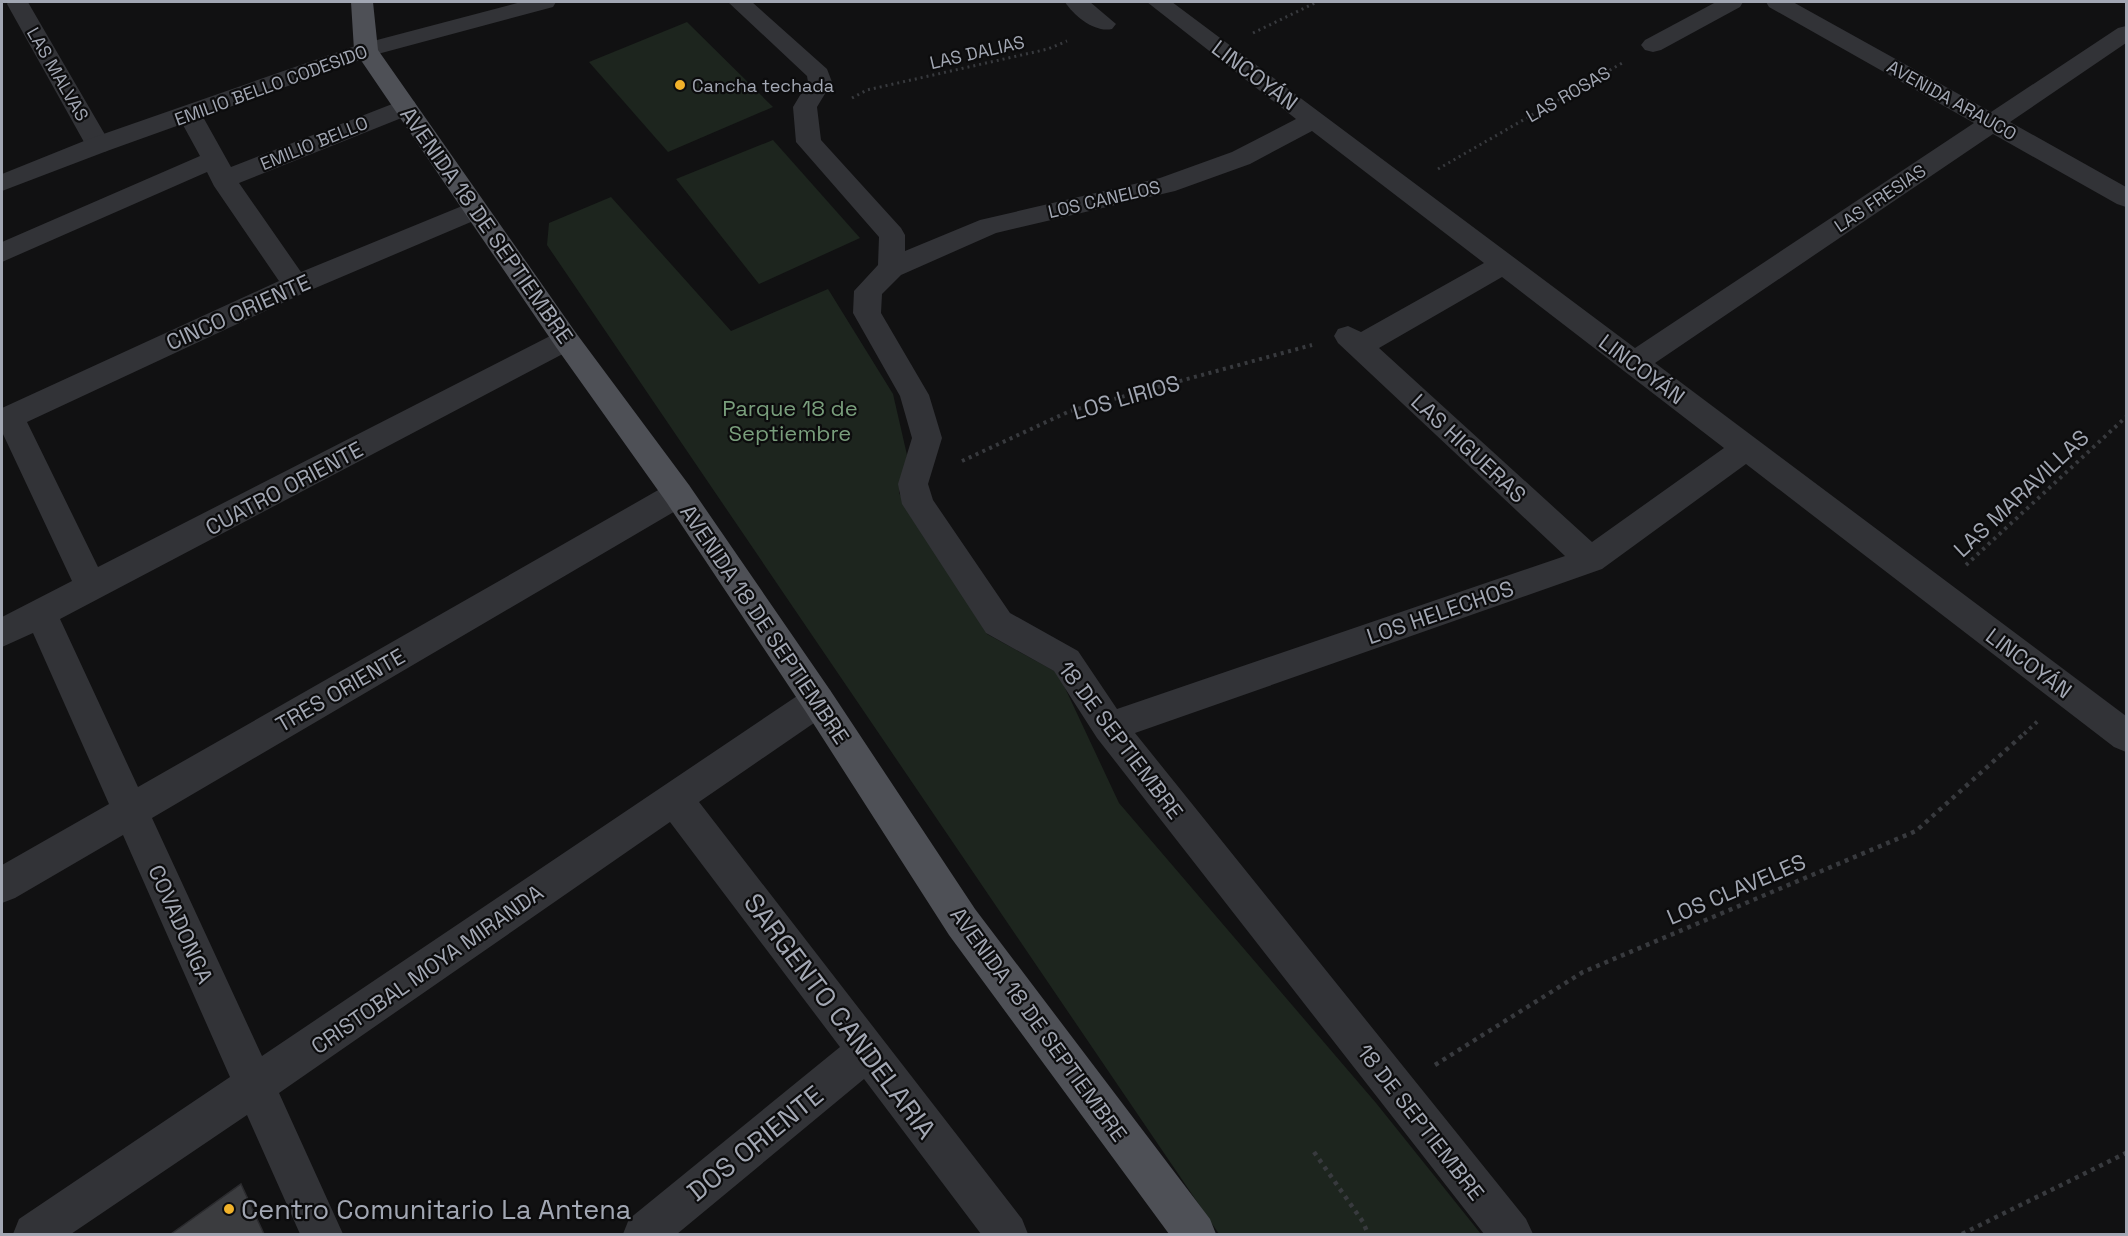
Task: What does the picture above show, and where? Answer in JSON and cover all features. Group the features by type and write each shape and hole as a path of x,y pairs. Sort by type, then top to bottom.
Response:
{"main road":[{"name":"AVENIDA 18 DE SEPTIEMBRE","path":"362,2 366,50 566,340 678,494 818,701 962,922 1195,1234"}],"street":[{"name":"EMILIO BELLO CODESIDO","path":"2,183 98,145 366,50 545,2"},
{"path":"739,2 819,74 820,82 805,107 809,142 892,235 891,267 868,291 867,313 914,395 927,438 913,484"},
{"path":"1076,2 1104,24"},
{"name":"LINCOYÁN","path":"1158,2 2127,736"},
{"path":"1653,45 1732,2"},
{"name":"AVENIDA ARAUCO","path":"1778,2 2127,198"},
{"name":"LAS MALVAS","path":"18,4 98,145"},
{"name":"LAS FRESIAS","path":"1634,363 2127,33"},
{"name":"EMILIO BELLO","path":"219,169 405,107"},
{"path":"189,114 219,169 296,285"},
{"name":"LOS CANELOS","path":"891,267 989,226 1176,182 1241,158 1313,120"},
{"path":"2,253 219,169"},
{"name":"CINCO ORIENTE","path":"6,419 296,285 476,210"},
{"path":"1354,341 1504,264"},
{"name":"CUATRO ORIENTE","path":"2,633 566,340"},
{"name":"LAS HIGUERAS","path":"1354,341 1591,560"},
{"path":"6,419 92,588"},
{"name":"LOS HELECHOS","path":"1109,727 1591,560 1746,448"},
{"name":"18 DE SEPTIEMBRE","path":"913,484 918,504 998,623 1066,661 1109,727 1511,1234"},
{"name":"TRES ORIENTE","path":"2,885 678,494"},
{"name":"COVADONGA","path":"41,614 322,1234"},
{"name":"CRISTOBAL MOYA MIRANDA","path":"34,1234 255,1088 818,701"},
{"name":"SARGENTO CANDELARIA","path":"674,798 1006,1234"},
{"name":"DOS ORIENTE","path":"644,1234 867,1051"}],"path":[{"path":"1220,48 1317,2"},
{"name":"LAS DALIAS","path":"805,121 867,90 1048,49 1104,24"},
{"name":"LAS ROSAS","path":"1404,188 1653,45"},
{"name":"LOS LIRIOS","path":"913,484 1070,411 1354,341"},
{"name":"LAS MARAVILLAS","path":"1937,592 2127,417"},
{"name":"LOS CLAVELES","path":"1397,1091 1583,972 1916,831 2069,693"},
{"path":"1314,1152 1363,1222 1368,1234"},
{"path":"1962,1234 2127,1153"}],"green space":[{"name":"Cancha techada","path":"687,22 773,107 668,152 589,62"},
{"path":"773,140 860,238 759,284 676,179"},
{"name":"Parque 18 de Septiembre","path":"611,197 731,331 828,289 893,394 907,455 899,493 987,634 1058,673 1119,803 1376,1103 1481,1234 1219,1234 547,245 549,223"}],"building":[{"name":"Centro Comunitario La Antena","path":"241,1184 264,1234 171,1234"}],"place":[{"name":"Cancha techada","path":"680,85"},
{"name":"Centro Comunitario La Antena","path":"229,1209"}]}
